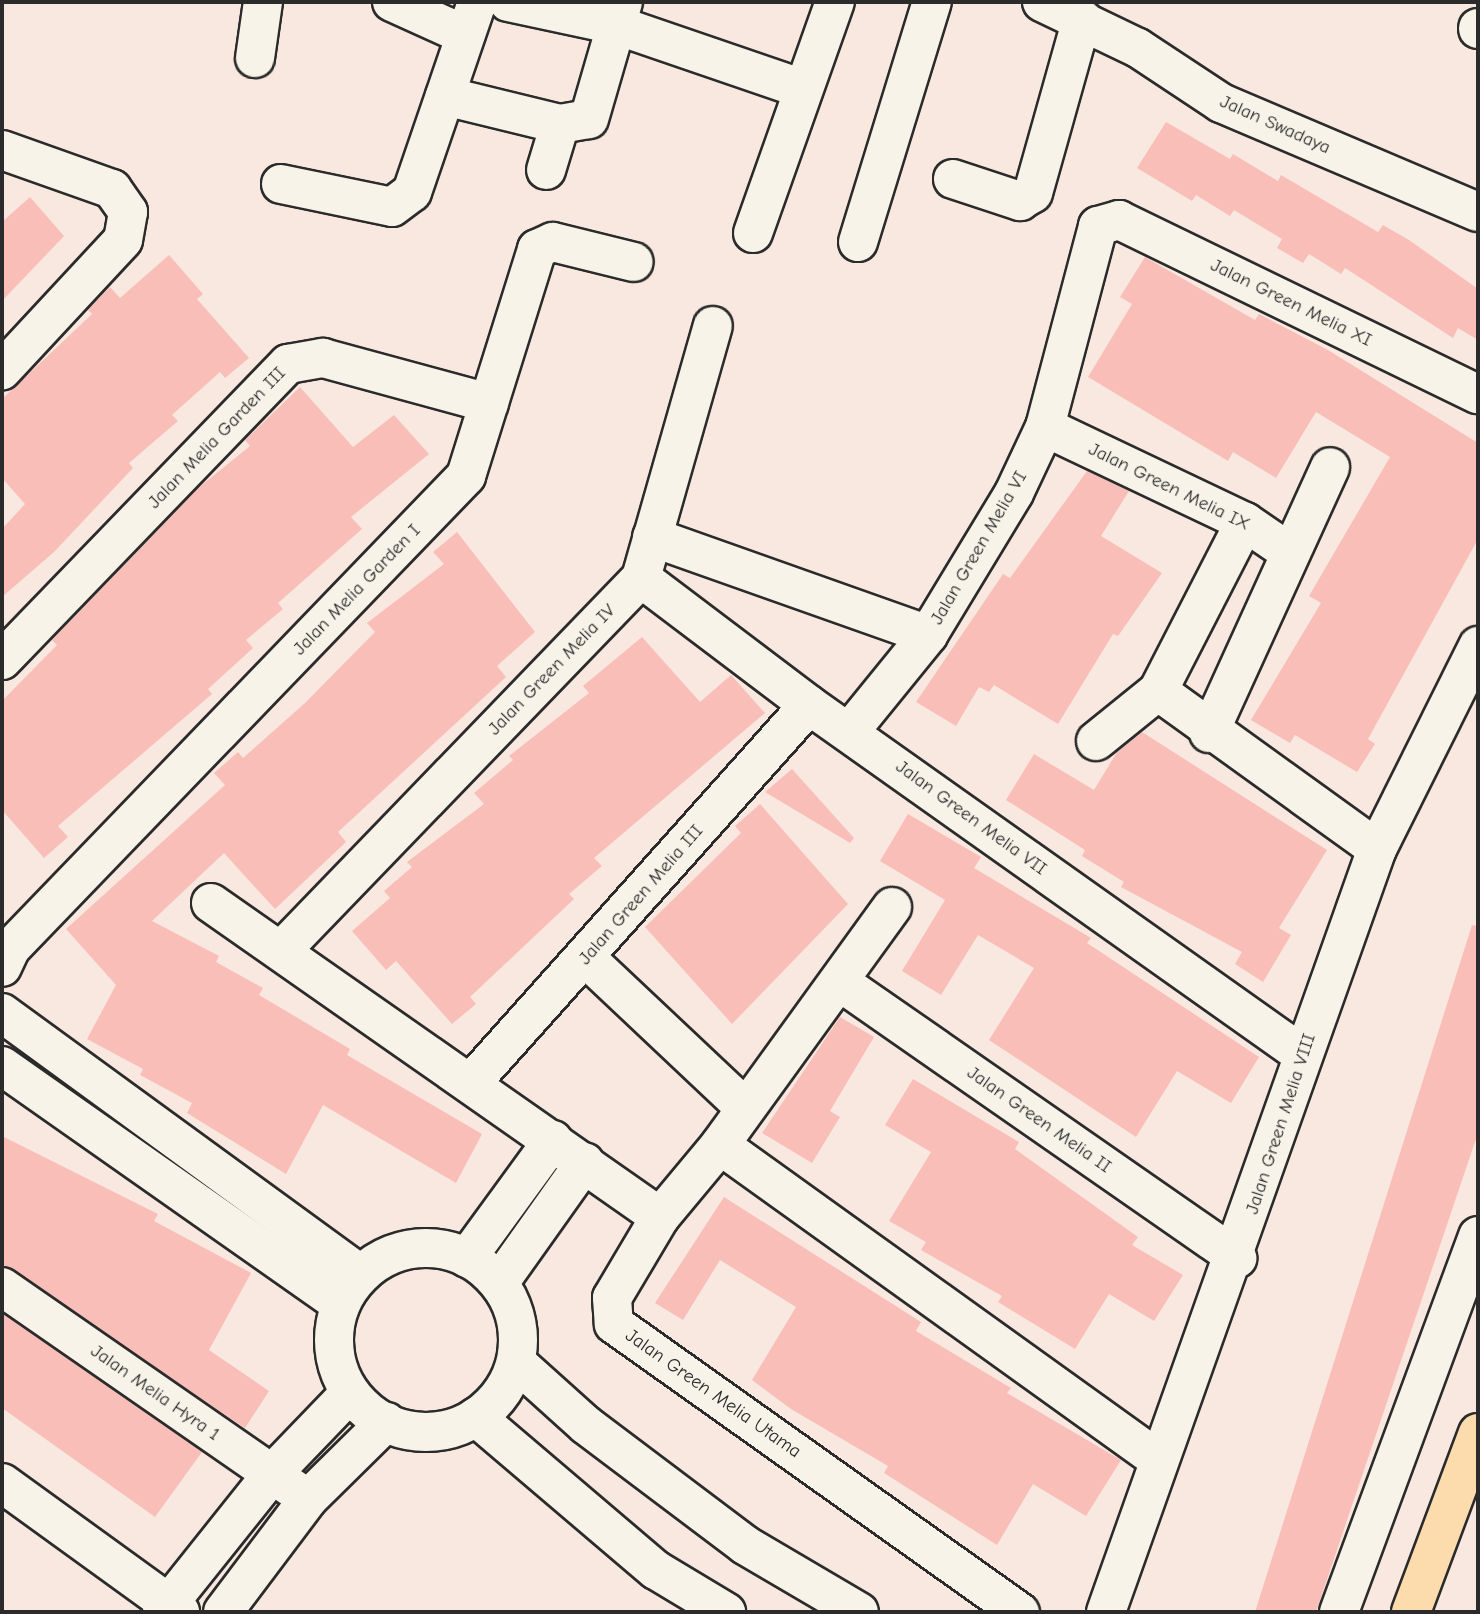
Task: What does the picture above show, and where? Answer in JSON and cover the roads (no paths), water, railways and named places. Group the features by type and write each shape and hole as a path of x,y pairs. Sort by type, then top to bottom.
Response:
{"main road":[{"path":"1411,1612 1478,1433"}],"street":[{"path":"255,58 263,2"},
{"path":"281,184 392,207 412,192 471,19 392,2"},
{"path":"508,2 620,13 803,89"},
{"path":"753,233 835,2"},
{"path":"858,242 932,2"},
{"name":"Jalan Swadaya","path":"1042,2 1082,19 1222,103 1478,212"},
{"path":"445,96 560,124 589,119 620,13"},
{"path":"953,179 1020,201 1033,193 1082,19"},
{"path":"546,170 560,124"},
{"path":"2,149 113,189 124,206 123,240 2,370"},
{"name":"Jalan Green Melia XI","path":"1102,224 1119,220 1478,394"},
{"name":"Jalan Green Melia VI","path":"850,731 928,635 1014,493 1045,427 1091,236 1102,224"},
{"name":"Jalan Melia Garden I","path":"5,948 460,483 473,464 537,249 553,242 634,262"},
{"name":"Jalan Green Melia IV","path":"281,951 641,578 713,326"},
{"name":"Jalan Melia Garden III","path":"2,660 288,364 323,358 489,403"},
{"name":"Jalan Green Melia IX","path":"1045,427 1245,522 1289,552"},
{"path":"1209,733 1289,552 1331,467"},
{"path":"1096,741 1158,691 1245,522"},
{"path":"652,537 928,635"},
{"name":"Jalan Green Melia VII","path":"641,578 809,705 850,731 1303,1055"},
{"name":"Jalan Green Melia VIII","path":"1106,1612 1156,1458 1237,1258 1303,1055 1377,849 1478,646"},
{"path":"1158,691 1209,733 1377,849"},
{"name":"Jalan Green Melia III","path":"471,1083 586,958 809,705"},
{"path":"211,903 660,1217"},
{"name":"Jalan Green Melia Utama","path":"892,907 840,982 743,1106 720,1145 660,1217 612,1298 614,1324 1020,1612"},
{"path":"586,958 743,1106"},
{"name":"Jalan Green Melia II","path":"840,982 1237,1258"},
{"path":"2,1013 351,1289"},
{"path":"2,1066 351,1289"},
{"path":"467,1258 552,1140"},
{"path":"720,1145 1156,1458"},
{"path":"499,1283 585,1162"},
{"path":"1339,1612 1467,1302 1478,1236"},
{"path":"412,1249 467,1258 499,1283 517,1321 516,1362 508,1384 476,1417 432,1432 386,1422 351,1393 334,1349 351,1289 412,1249"},
{"name":"Jalan Melia Hyra 1","path":"2,1287 308,1499"},
{"path":"516,1362 586,1425 745,1545 859,1612"},
{"path":"2,1483 170,1609 272,1474 351,1393"},
{"path":"476,1417 656,1570 726,1612"},
{"path":"223,1612 308,1499 386,1422"}]}
